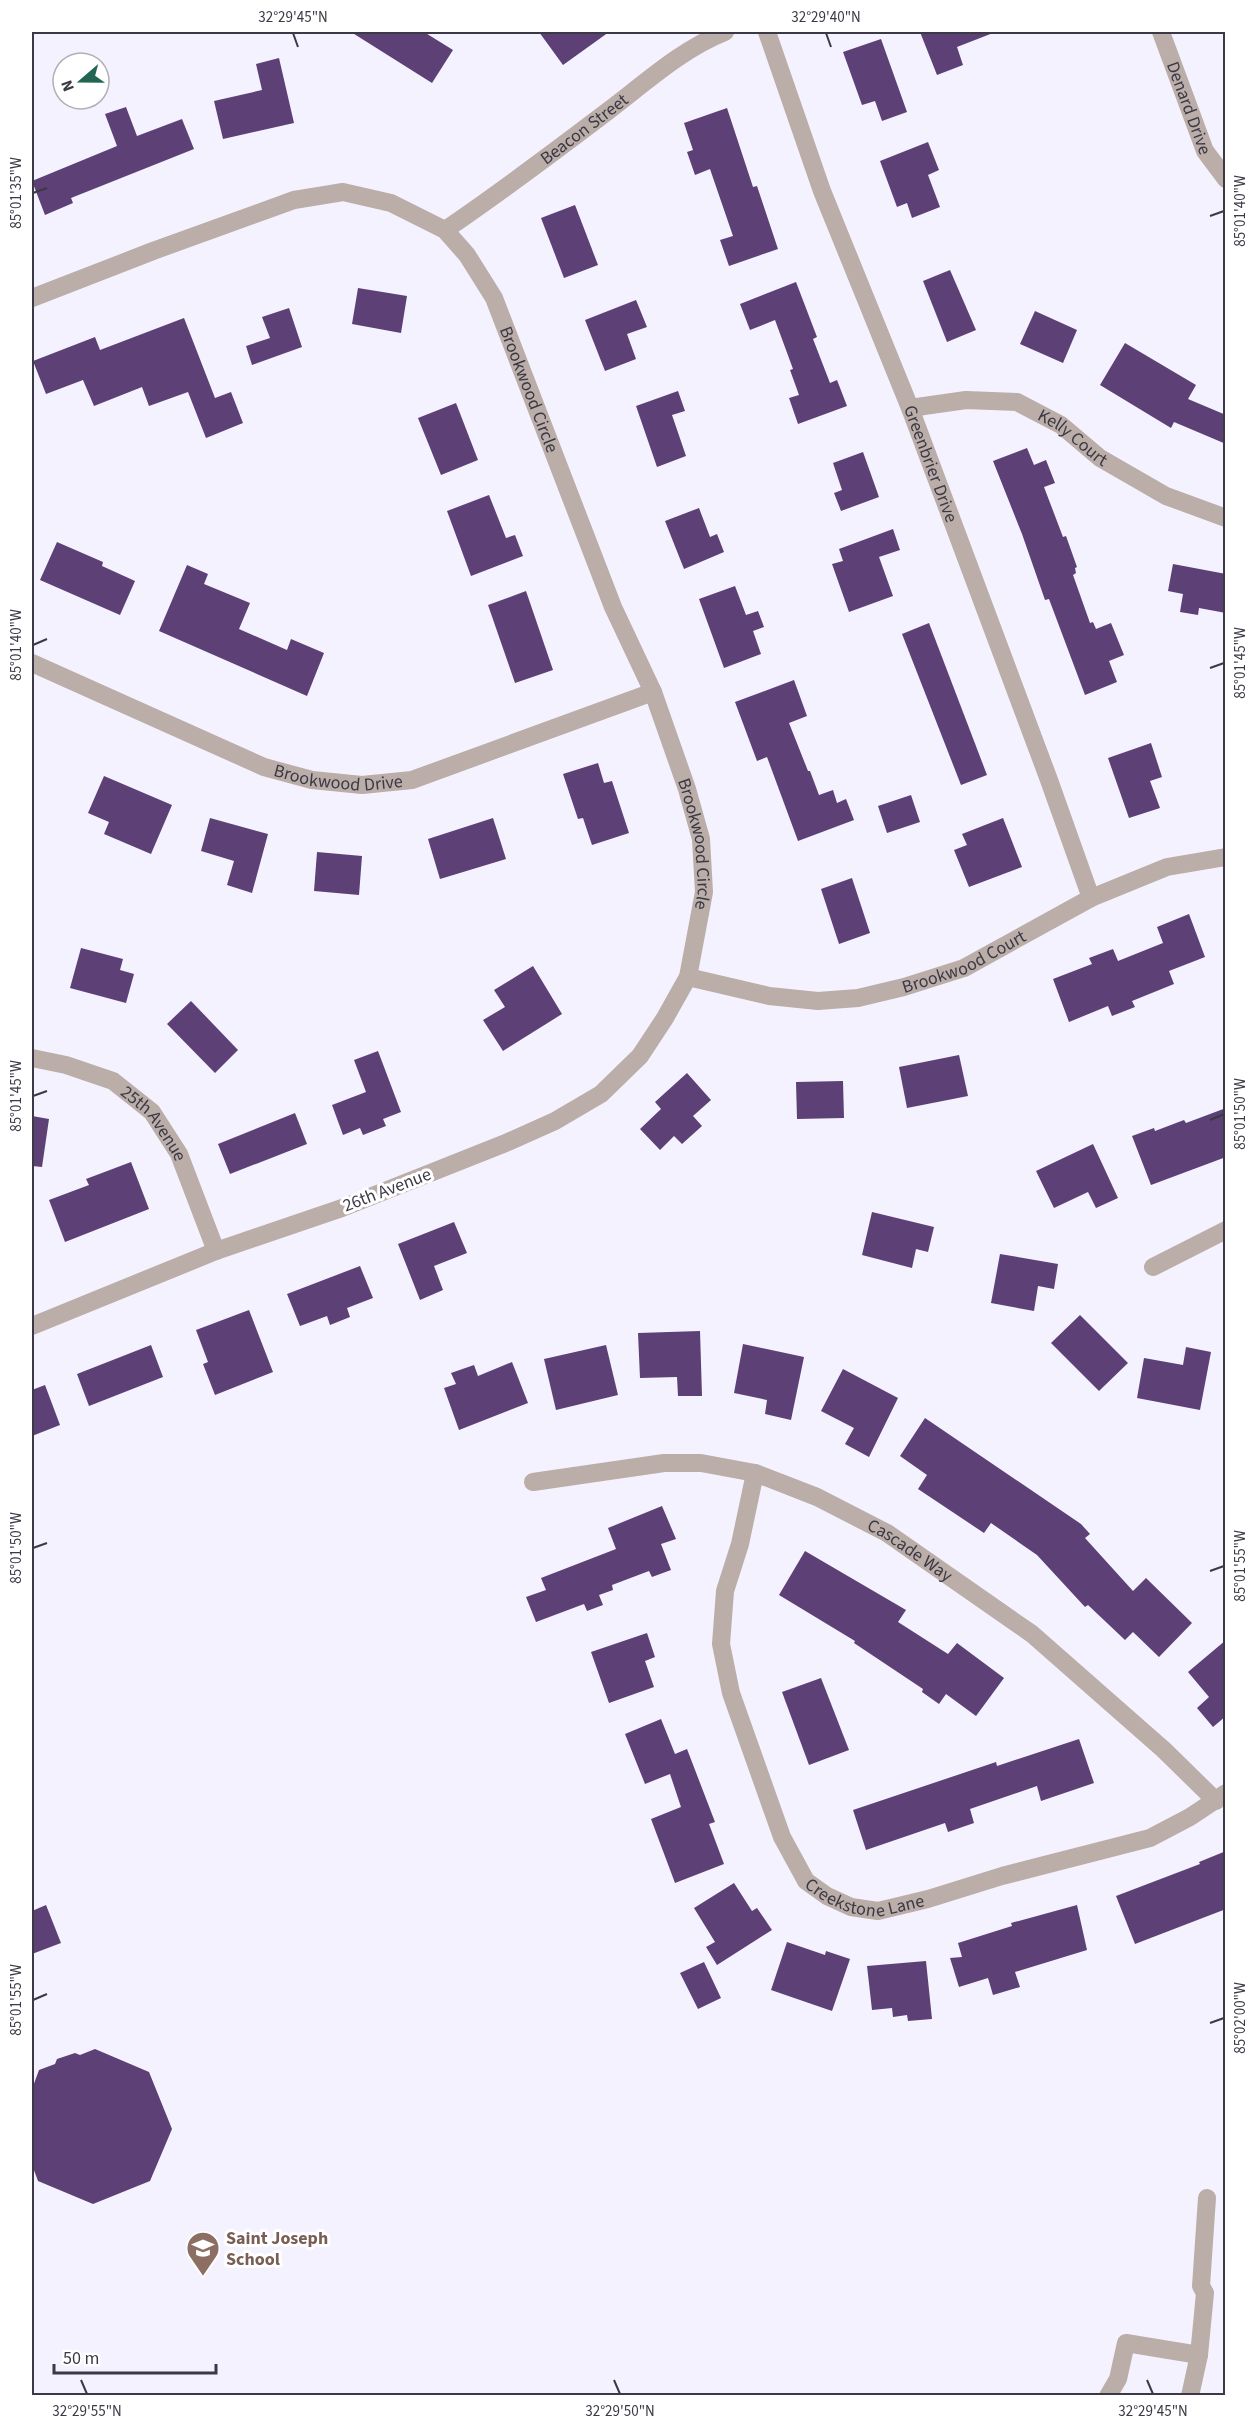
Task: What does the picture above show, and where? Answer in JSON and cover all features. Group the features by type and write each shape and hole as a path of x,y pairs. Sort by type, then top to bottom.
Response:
{"street":[{"name":"Beacon Street","path":"445,230 513,183 672,63 713,36 725,32"},
{"name":"Greenbrier Drive","path":"766,32 822,191 910,408 1091,898"},
{"name":"Denard Drive","path":"1161,32 1205,151 1226,179"},
{"name":"Brookwood Circle","path":"32,298 153,251 294,201 343,192 391,203 445,230 467,255 494,298 613,606 653,692 687,789 701,839 704,892 688,977"},
{"name":"Kelly Court","path":"910,408 966,400 1017,402 1061,425 1100,458 1166,496 1226,518"},
{"name":"Brookwood Drive","path":"32,663 264,766 312,780 362,785 412,780 653,692"},
{"name":"Brookwood Court","path":"688,977 769,996 818,1001 858,998 904,987 964,968 1091,898 1167,867 1226,857"},
{"name":"26th Avenue","path":"32,1326 216,1251 342,1208 555,1121 601,1094 640,1056 688,977"},
{"name":"25th Avenue","path":"32,1058 66,1065 113,1081 152,1112 179,1154 216,1251"},
{"path":"1153,1267 1226,1230"},
{"name":"Cascade Way","path":"533,1482 664,1463 701,1463 755,1473 817,1497 887,1533 1032,1634 1221,1797"},
{"name":"Creekstone Lane","path":"755,1473 740,1544 724,1591 721,1644 730,1693 782,1837 806,1881 827,1896 851,1906 878,1911 928,1899 1002,1876 1150,1838 1190,1817 1221,1797"},
{"path":"1190,2396 1199,2355 1205,2293 1201,2286 1207,2198"},
{"path":"1108,2396 1118,2379 1126,2343 1199,2355"}],"building":[{"path":"351,32 424,32 453,50 432,83"},
{"path":"539,32 609,32 563,65"},
{"path":"920,32 993,33 957,47 963,65 937,75"},
{"path":"881,39 907,112 882,121 875,101 862,105 843,52"},
{"path":"279,58 294,123 223,139 214,101 262,90 256,64"},
{"path":"126,107 137,136 182,119 194,149 71,198 73,203 45,215 32,181 117,146 105,114"},
{"path":"727,108 753,187 757,186 778,249 729,266 720,240 733,236 710,169 695,175 687,152 693,150 684,123"},
{"path":"928,142 939,170 928,175 940,207 912,218 907,203 897,207 880,161"},
{"path":"575,205 598,265 564,278 541,218"},
{"path":"950,270 976,330 947,342 923,281"},
{"path":"796,282 817,337 813,339 830,383 837,380 847,406 798,424 789,398 799,395 790,370 793,369 775,320 750,330 740,304"},
{"path":"358,288 407,296 401,333 352,324"},
{"path":"636,300 647,327 627,334 636,359 605,371 585,320"},
{"path":"289,308 302,347 252,365 246,346 270,338 262,317"},
{"path":"1035,311 1077,330 1063,363 1020,344"},
{"path":"184,318 215,398 231,392 243,423 206,438 188,392 149,406 142,387 94,406 83,380 46,394 33,361 95,337 100,350"},
{"path":"1125,343 1196,385 1188,399 1226,415 1226,444 1174,422 1171,428 1100,385"},
{"path":"678,391 685,411 672,415 686,456 657,467 636,406"},
{"path":"456,403 478,460 441,475 418,418"},
{"path":"1027,448 1034,465 1046,460 1055,483 1044,487 1077,567 1073,575 1090,623 1093,622 1096,629 1111,623 1124,655 1109,661 1117,682 1085,695 1049,599 1045,600 993,461"},
{"path":"863,452 879,497 841,511 834,493 842,490 833,463"},
{"path":"489,495 506,538 515,535 523,556 471,576 447,511"},
{"path":"699,508 710,537 717,534 724,552 684,569 665,521"},
{"path":"893,529 900,550 879,557 893,596 849,612 832,564 843,561 839,549"},
{"path":"57,542 103,562 102,566 135,581 120,615 40,580"},
{"path":"1173,564 1226,574 1226,613 1199,608 1198,615 1180,612 1183,594 1168,591"},
{"path":"187,565 208,574 204,584 250,603 239,629 287,650 291,639 324,653 307,696 159,631"},
{"path":"735,586 746,615 758,611 764,627 753,631 761,654 724,668 699,599"},
{"path":"526,591 553,670 515,683 488,605"},
{"path":"929,623 987,775 961,785 902,634"},
{"path":"794,680 807,716 789,723 808,771 810,771 819,795 833,790 837,803 846,799 854,820 798,841 767,757 757,761 735,702"},
{"path":"1151,743 1162,777 1150,781 1160,808 1129,818 1108,758"},
{"path":"598,763 604,783 612,781 629,833 592,845 583,818 578,819 563,774"},
{"path":"104,776 172,805 151,854 104,834 109,822 88,813"},
{"path":"911,795 920,822 887,833 878,806"},
{"path":"210,818 268,834 252,893 227,885 234,861 201,851"},
{"path":"493,818 506,859 440,879 428,839"},
{"path":"1003,818 1022,867 969,887 954,850 967,845 962,834"},
{"path":"317,852 362,856 359,895 314,891"},
{"path":"852,878 870,933 839,944 821,889"},
{"path":"1189,914 1205,957 1169,971 1174,984 1132,1001 1135,1007 1112,1016 1108,1006 1069,1022 1053,979 1092,964 1089,958 1113,949 1118,961 1163,943 1157,927"},
{"path":"81,948 123,959 120,970 134,974 126,1003 70,988"},
{"path":"533,966 562,1014 503,1051 483,1020 505,1007 494,990"},
{"path":"191,1001 238,1050 215,1073 167,1024"},
{"path":"378,1051 401,1112 383,1119 386,1126 363,1135 360,1128 343,1135 332,1105 366,1092 354,1060"},
{"path":"959,1055 968,1096 907,1108 899,1067"},
{"path":"687,1073 711,1100 693,1116 702,1126 682,1144 674,1136 660,1150 640,1129 661,1109 655,1102"},
{"path":"843,1081 844,1118 797,1119 796,1082"},
{"path":"1226,1108 1226,1157 1151,1185 1132,1136 1154,1128 1155,1131 1184,1120 1186,1123"},
{"path":"295,1113 307,1144 230,1174 218,1144"},
{"path":"32,1116 49,1119 42,1167 32,1166"},
{"path":"1093,1144 1118,1198 1096,1208 1088,1192 1054,1208 1036,1171"},
{"path":"131,1162 149,1209 65,1242 49,1200 89,1185 86,1179"},
{"path":"872,1212 934,1227 928,1252 916,1249 912,1268 862,1255"},
{"path":"454,1222 467,1253 434,1266 443,1290 420,1300 398,1244"},
{"path":"1000,1254 1058,1264 1054,1289 1038,1286 1034,1311 991,1303"},
{"path":"360,1266 373,1298 347,1308 350,1317 330,1325 327,1316 300,1326 287,1294"},
{"path":"249,1310 273,1372 215,1395 203,1364 208,1362 196,1330"},
{"path":"1080,1315 1128,1363 1099,1391 1051,1343"},
{"path":"700,1331 702,1396 678,1396 677,1377 640,1378 638,1333"},
{"path":"743,1344 804,1357 791,1420 765,1414 767,1400 734,1393"},
{"path":"151,1345 163,1377 89,1406 77,1374"},
{"path":"606,1345 618,1395 556,1410 544,1359"},
{"path":"1186,1347 1211,1352 1200,1410 1137,1398 1144,1358 1183,1365"},
{"path":"512,1362 528,1403 459,1430 444,1388 456,1384 451,1373 474,1365 478,1376"},
{"path":"843,1369 898,1398 869,1457 845,1444 854,1428 821,1411"},
{"path":"45,1385 60,1425 32,1436 32,1390"},
{"path":"925,1418 1081,1524 1090,1534 1085,1538 1133,1591 1146,1578 1192,1623 1159,1657 1133,1632 1125,1640 1088,1605 1085,1607 1037,1555 991,1523 984,1533 918,1489 927,1475 900,1456"},
{"path":"662,1506 676,1539 661,1544 671,1570 652,1577 649,1571 612,1585 613,1590 599,1595 603,1605 587,1611 584,1604 536,1622 526,1597 546,1590 541,1578 616,1549 608,1528"},
{"path":"805,1551 906,1610 898,1622 948,1654 957,1643 1004,1678 976,1716 946,1694 939,1704 922,1692 923,1689 854,1643 855,1641 779,1595"},
{"path":"647,1633 655,1657 645,1661 654,1687 609,1703 591,1652"},
{"path":"1226,1640 1226,1716 1213,1727 1197,1708 1209,1697 1188,1672"},
{"path":"821,1678 849,1750 809,1765 782,1692"},
{"path":"661,1719 675,1754 687,1749 715,1822 709,1824 724,1864 675,1883 651,1819 681,1807 670,1774 645,1784 625,1734"},
{"path":"1079,1739 1094,1783 1041,1801 1037,1786 970,1809 974,1823 948,1832 945,1823 866,1850 853,1810 996,1762 997,1766"},
{"path":"1226,1851 1226,1909 1135,1944 1116,1896 1200,1864 1199,1862"},
{"path":"734,1883 752,1911 757,1908 772,1930 717,1965 706,1947 715,1942 694,1908"},
{"path":"46,1905 61,1943 32,1954 32,1911"},
{"path":"1077,1905 1087,1950 1015,1972 1020,1987 993,1995 988,1978 959,1987 950,1958 962,1957 958,1943 1012,1926 1011,1923"},
{"path":"787,1942 825,1955 826,1951 850,1959 832,2011 771,1990"},
{"path":"926,1961 932,2019 908,2021 907,2015 893,2017 892,2008 872,2010 867,1966"},
{"path":"704,1962 721,1998 698,2009 680,1973"},
{"path":"95,2049 149,2072 172,2129 150,2181 93,2204 38,2181 32,2165 32,2089 39,2070 55,2064 57,2059 75,2053 80,2055"}],"place":[{"name":"Saint Joseph School","path":"203,2277"}]}
